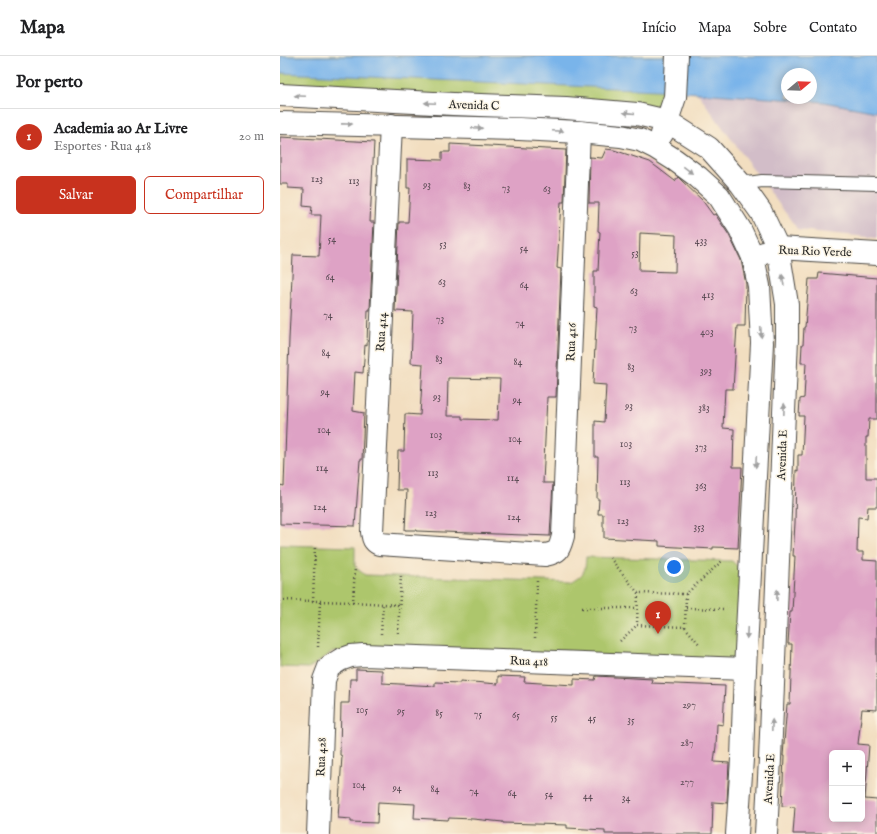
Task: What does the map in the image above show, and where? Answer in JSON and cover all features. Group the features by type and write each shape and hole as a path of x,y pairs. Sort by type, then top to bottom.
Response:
{"street":[{"path":"677,56 675,97 656,148 681,164 719,196 740,230 753,256 759,286 762,343 737,834"},
{"name":"Avenida C","path":"280,95 566,108 637,114 667,121"},
{"name":"Avenida E","path":"667,121 709,148 741,184 761,212 778,248 787,304 787,338 766,834"},
{"name":"Avenida C","path":"280,123 391,125 580,132 621,136 640,140 656,148"},
{"name":"Rua 414","path":"391,125 373,538 375,542 380,544 513,553 544,554 554,553 558,550"},
{"name":"Rua 416","path":"558,550 563,536 580,132"},
{"name":"Rua Rio Verde","path":"753,256 778,248 877,254"},
{"name":"Rua 418","path":"324,680 329,667 345,658 363,655 745,669"},
{"name":"Rua 428","path":"318,834 324,680"},
{"path":"742,759 770,759"}],"lane":[{"path":"741,184 762,181 877,184"}],"path":[{"path":"313,601 315,546"},
{"path":"610,558 638,593 637,625 685,627 686,594"},
{"path":"638,593 686,594 722,561"},
{"path":"353,602 355,567"},
{"path":"398,635 401,576"},
{"path":"535,641 537,581"},
{"path":"280,600 399,605"},
{"path":"318,654 320,601"},
{"path":"381,634 383,604"},
{"path":"582,608 637,608"},
{"path":"686,608 731,610"}],"shaded area":[{"path":"877,56 877,238 798,230 693,87 781,72 781,104 817,104 817,68 806,68"}],"green space":[{"path":"280,56 672,56 671,99 648,109 280,91"},
{"path":"280,545 355,547 355,567 365,575 571,582 582,575 586,557 732,561 740,569 738,658 731,665 333,652 309,668 280,667"}],"water":[{"path":"280,56 877,56 877,112 817,101 817,68 781,68 781,99 657,90 280,73"}],"building":[{"path":"280,137 374,142 370,222 374,222 370,310 368,310 367,346 365,345 363,373 355,372 353,411 364,413 362,460 360,460 355,526 280,524 280,485 284,486 293,255 319,256 321,215 311,215 312,207 303,206 304,189 288,188 288,184 280,184"},
{"path":"450,144 566,150 564,202 561,202 557,268 561,269 556,397 547,397 543,483 553,483 550,536 405,530 407,490 397,490 398,451 404,451 405,414 420,415 423,364 411,363 413,312 395,311 399,222 408,222 410,188 407,188 407,159 442,160 442,152 450,152","holes":["448,378 500,379 498,420 462,419 462,416 447,416"]},
{"path":"606,149 614,150 650,162 675,181 678,177 702,200 713,215 715,214 729,235 741,260 746,284 745,326 737,326 733,389 725,389 723,428 734,429 733,467 742,467 738,548 713,547 713,549 659,546 659,541 604,538 603,514 598,514 598,457 595,457 595,421 604,422 606,385 593,384 597,307 594,306 594,271 598,271 600,232 598,231 599,203 589,203 590,157 602,158","holes":["640,233 676,235 675,272 639,271"]},
{"path":"819,273 877,278 877,419 869,419 868,437 866,437 866,478 877,478 877,507 868,507 867,518 858,517 857,552 863,552 863,560 877,561 877,710 862,709 858,744 869,745 865,799 877,800 877,834 793,834 795,807 782,806 783,756 787,704 790,704 792,644 788,644 790,612 792,612 795,556 793,556 796,470 798,471 798,455 802,455 804,416 799,416 800,399 804,398 806,363 801,363 809,279 818,279"},
{"path":"356,669 382,670 382,683 435,686 435,682 460,683 460,681 498,684 498,676 525,677 524,682 574,685 574,679 595,680 596,676 652,679 651,683 725,686 723,725 717,724 714,762 729,763 727,803 713,802 712,834 605,834 605,830 567,828 567,825 503,823 473,819 449,818 448,820 414,818 415,804 378,802 377,823 351,822 351,819 338,818 342,756 340,755 341,703 349,703 350,679 356,679"}],"place":[{"name":"Academia ao Ar Livre","path":"658,634"}]}
